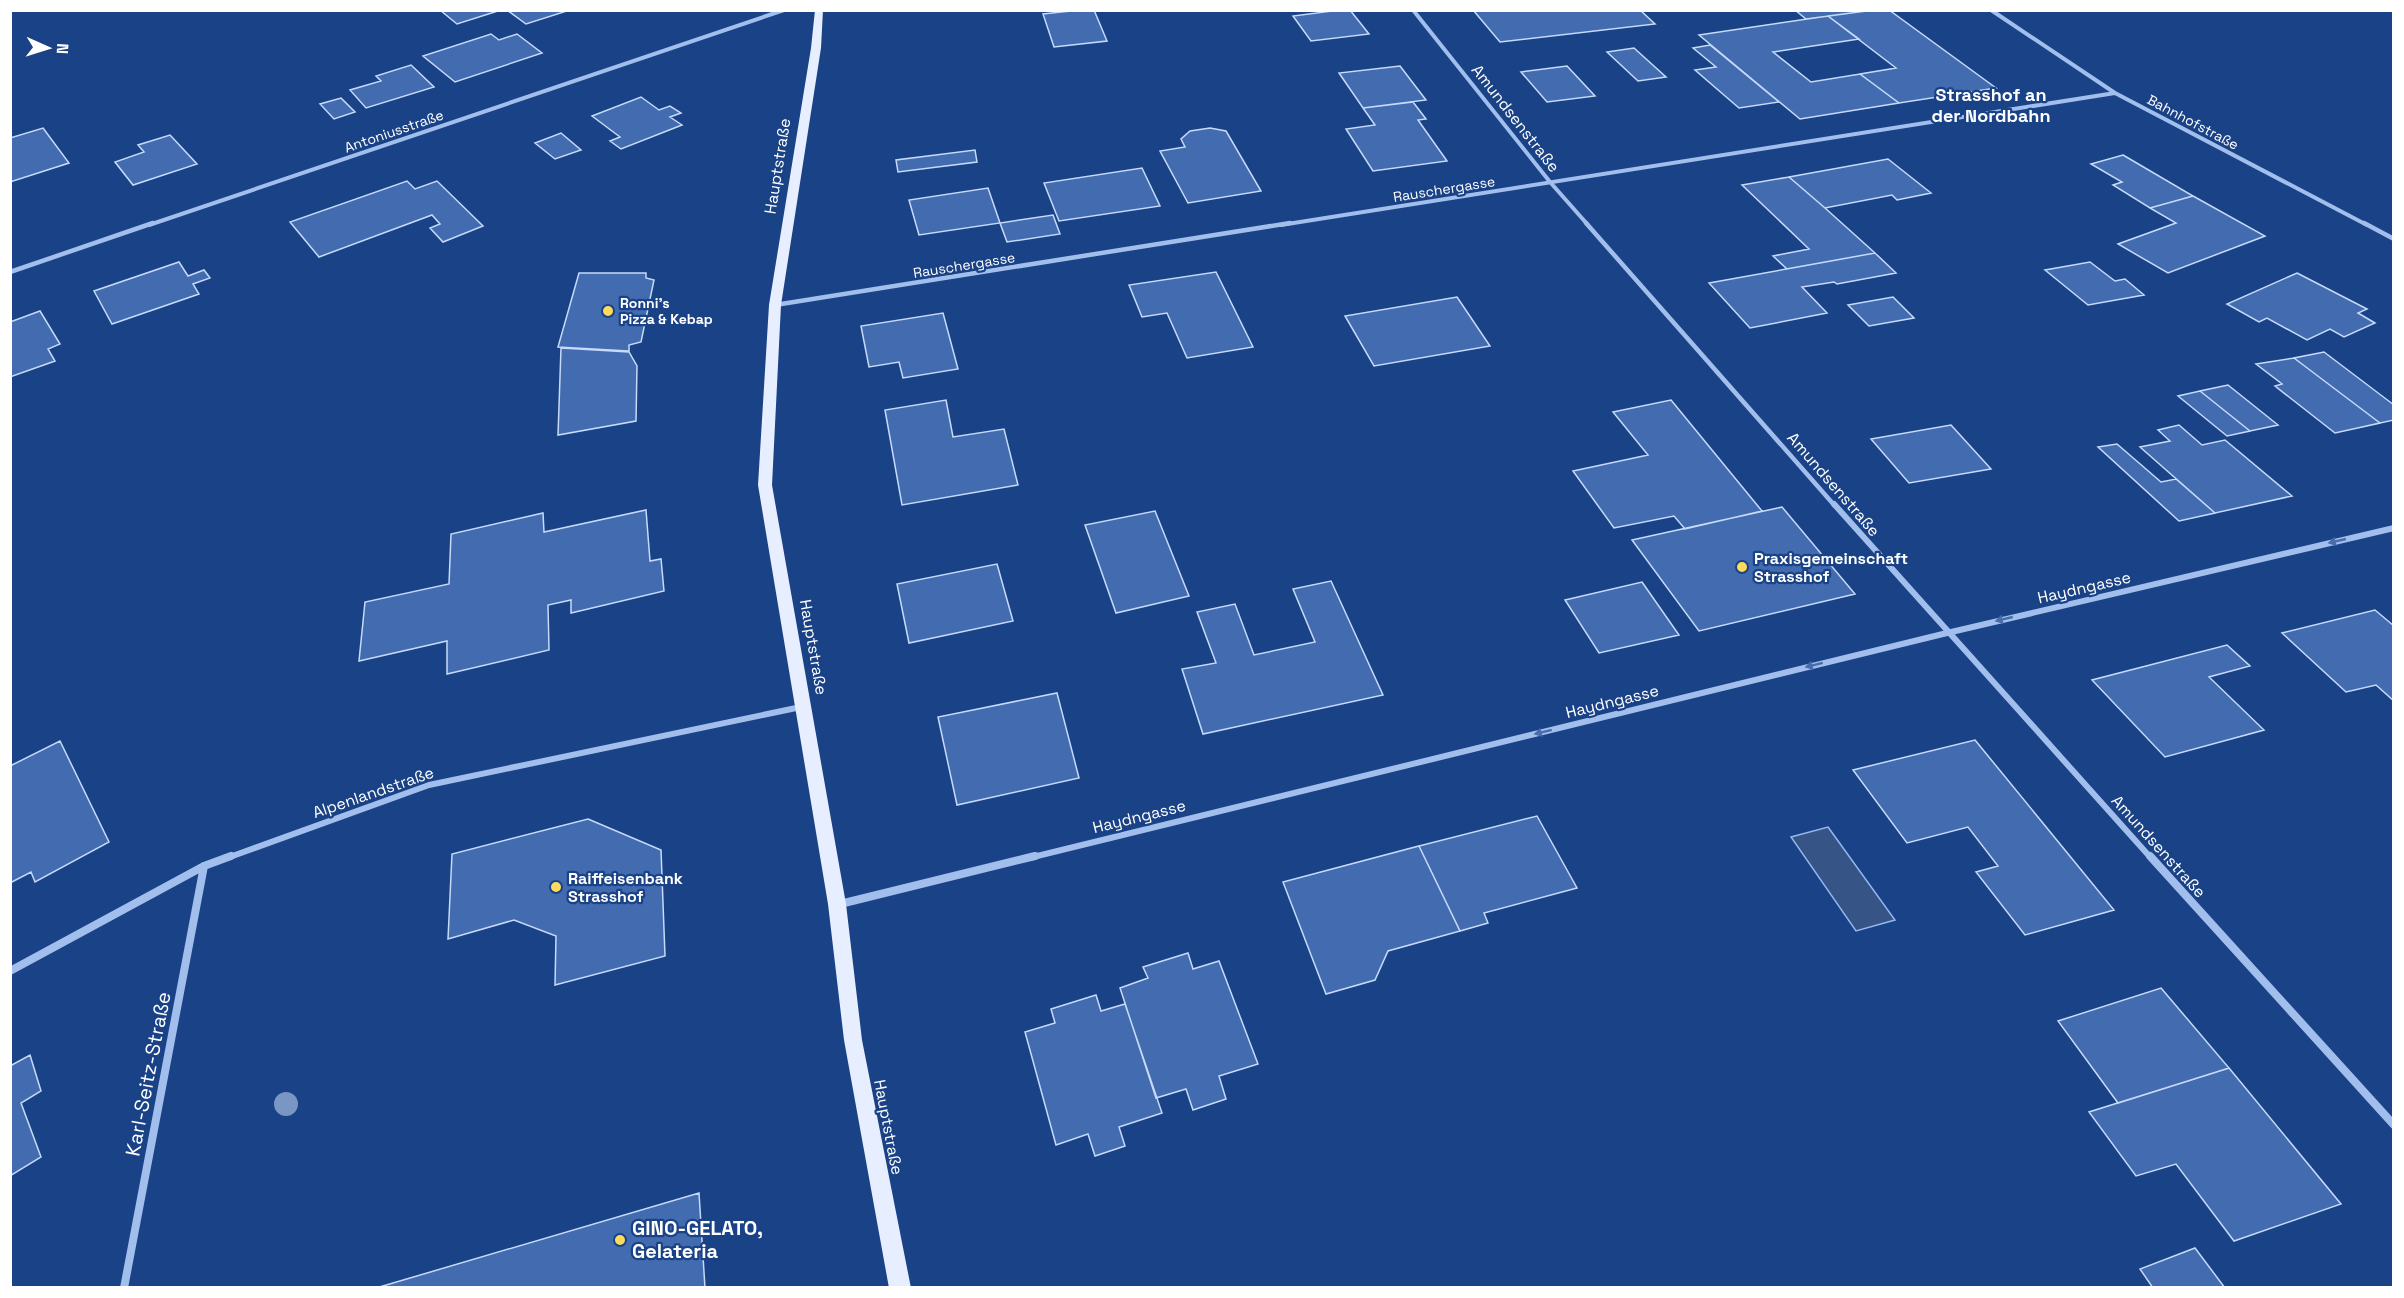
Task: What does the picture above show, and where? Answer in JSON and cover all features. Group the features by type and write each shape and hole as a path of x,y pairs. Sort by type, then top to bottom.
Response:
{"main road":[{"name":"Hauptstraße","path":"819,10 816,48 775,305 765,485 837,904 853,1040 900,1287"}],"street":[{"name":"Antoniusstraße","path":"10,272 784,10"},
{"name":"Amundsenstraße","path":"1413,10 1550,182 1947,633 2394,1125"},
{"name":"Bahnhofstraße","path":"1990,10 2115,93 2394,239"},
{"name":"Rauschergasse","path":"775,305 2115,93"},
{"name":"Haydngasse","path":"837,904 1947,633 2394,528"},
{"name":"Alpenlandstraße","path":"10,970 204,866 429,785 804,706"},
{"name":"Karl-Seitz-Straße","path":"124,1287 204,866"}],"water":[{"path":"1828,827 1895,920 1856,931 1791,837"}],"building":[{"path":"440,10 501,10 457,24"},
{"path":"507,10 566,10 567,11 526,24"},
{"path":"1094,10 1107,41 1054,47 1043,14"},
{"path":"1350,10 1369,34 1311,41 1293,16"},
{"path":"1473,10 1640,10 1655,24 1500,42"},
{"path":"1795,10 1874,10 1806,19"},
{"path":"1889,10 1996,88 1899,103 1860,74 1896,68 1828,16"},
{"path":"1828,16 1859,39 1773,52 1811,82 1860,74 1899,103 1800,119 1699,35"},
{"path":"491,34 499,40 517,34 542,53 455,82 423,56"},
{"path":"1710,45 1779,102 1739,108 1695,70 1716,67 1693,48"},
{"path":"1634,48 1666,77 1638,81 1607,52"},
{"path":"411,65 434,87 366,108 350,90 381,81 376,76"},
{"path":"1400,66 1426,100 1363,108 1339,73"},
{"path":"1567,66 1595,96 1547,102 1521,72"},
{"path":"641,97 659,110 670,106 681,113 670,117 682,125 621,149 610,141 620,137 592,116"},
{"path":"341,98 355,112 334,119 320,104"},
{"path":"1413,102 1426,119 1418,120 1447,161 1373,171 1346,129 1375,125 1363,108"},
{"path":"43,128 69,163 10,182 10,138"},
{"path":"1210,128 1226,131 1261,191 1188,203 1160,151 1185,147 1181,139 1190,131"},
{"path":"561,133 581,150 555,159 535,143"},
{"path":"170,135 197,164 133,185 115,162 144,152 138,145"},
{"path":"975,150 977,162 898,172 896,160"},
{"path":"2123,155 2193,196 2150,208 2113,185 2122,182 2091,164"},
{"path":"1888,159 1931,193 1897,200 1892,195 1825,208 1789,177"},
{"path":"1142,168 1160,206 1059,221 1044,183"},
{"path":"1789,177 1875,253 1787,269 1773,256 1809,249 1742,185"},
{"path":"407,181 415,189 437,181 483,226 443,242 430,228 440,224 432,215 319,257 290,222"},
{"path":"988,188 1000,223 919,235 909,200"},
{"path":"2193,196 2265,236 2168,273 2118,244 2176,223 2150,208"},
{"path":"1053,215 1060,234 1007,242 1000,223"},
{"path":"1875,253 1896,273 1837,284 1834,282 1802,287 1827,313 1750,328 1709,283"},
{"path":"179,262 188,276 204,270 210,278 193,284 199,294 112,324 94,291"},
{"path":"2090,262 2115,281 2125,279 2144,295 2088,305 2045,270"},
{"path":"1216,272 1253,347 1187,358 1167,313 1142,317 1129,285"},
{"name":"Ronni's Pizza & Kebap","path":"579,273 646,273 646,278 654,280 641,342 629,345 629,351 558,347"},
{"path":"2297,273 2367,309 2358,313 2375,323 2344,337 2330,329 2307,340 2267,318 2259,322 2227,304"},
{"path":"1457,297 1490,346 1374,366 1345,316"},
{"path":"1893,297 1914,318 1869,326 1848,305"},
{"path":"40,311 60,344 48,349 55,361 10,377 10,322"},
{"path":"943,313 958,369 903,378 899,362 869,367 861,326"},
{"path":"561,348 629,352 637,366 636,421 558,435"},
{"path":"2324,352 2394,405 2394,420 2380,423 2294,358"},
{"path":"2294,358 2380,423 2335,433 2275,386 2282,384 2256,364"},
{"path":"2228,385 2278,425 2250,431 2200,391"},
{"path":"2200,391 2250,431 2227,436 2178,396"},
{"path":"946,400 953,437 1004,429 1018,485 902,505 885,410"},
{"path":"1671,400 1762,511 1685,529 1674,516 1614,528 1573,471 1648,455 1613,412"},
{"path":"1951,425 1991,469 1909,483 1871,439"},
{"path":"2179,425 2202,445 2225,440 2292,496 2215,513 2140,447 2170,441 2158,430"},
{"path":"2117,444 2161,482 2176,479 2215,513 2179,521 2098,447"},
{"name":"Praxisgemeinschaft Strasshof","path":"1782,507 1855,594 1699,631 1632,540"},
{"path":"646,510 650,561 661,559 664,591 571,613 571,600 548,605 549,650 447,674 447,641 359,661 365,602 449,584 451,534 543,513 544,532"},
{"path":"1155,511 1189,596 1116,613 1085,525"},
{"path":"997,564 1013,621 909,643 897,584"},
{"path":"1331,581 1383,695 1203,734 1182,669 1216,663 1197,612 1235,604 1254,655 1315,642 1293,589"},
{"path":"1642,582 1679,635 1599,653 1565,600"},
{"path":"2375,610 2394,626 2394,701 2376,685 2346,692 2282,633"},
{"path":"2227,645 2250,666 2209,677 2264,730 2165,757 2092,680"},
{"path":"1057,693 1079,778 957,805 938,717"},
{"path":"1975,740 2114,910 2025,935 1976,872 1998,866 1968,827 1907,843 1853,770"},
{"path":"60,741 109,842 35,882 31,872 10,883 10,766"},
{"path":"1537,816 1577,888 1484,913 1488,923 1460,931 1419,846"},
{"name":"Raiffeisenbank Strasshof","path":"588,819 661,850 665,956 555,985 556,936 514,920 448,939 452,854"},
{"path":"1419,846 1460,931 1388,951 1375,980 1326,994 1283,882"},
{"path":"1188,953 1193,969 1219,961 1258,1064 1219,1076 1226,1099 1193,1110 1186,1089 1156,1098 1120,988 1148,978 1143,967"},
{"path":"2161,988 2229,1068 2118,1103 2058,1021"},
{"path":"1096,995 1101,1011 1125,1004 1162,1113 1119,1127 1125,1146 1095,1156 1088,1134 1056,1145 1025,1032 1055,1023 1051,1009"},
{"path":"30,1055 41,1091 21,1103 41,1157 10,1176 10,1066"},
{"path":"2229,1068 2341,1204 2234,1241 2176,1164 2136,1176 2089,1112"},
{"name":"GINO-GELATO, Gelateria","path":"699,1193 705,1288 376,1288"},
{"path":"2195,1248 2225,1288 2153,1288 2140,1269"}],"place":[{"name":"Ronni's Pizza & Kebap","path":"608,311"},
{"name":"Praxisgemeinschaft Strasshof","path":"1742,567"},
{"name":"Raiffeisenbank Strasshof","path":"556,887"},
{"name":"GINO-GELATO, Gelateria","path":"620,1240"}],"district":[{"name":"Strasshof an der Nordbahn","path":"1991,106"}]}
